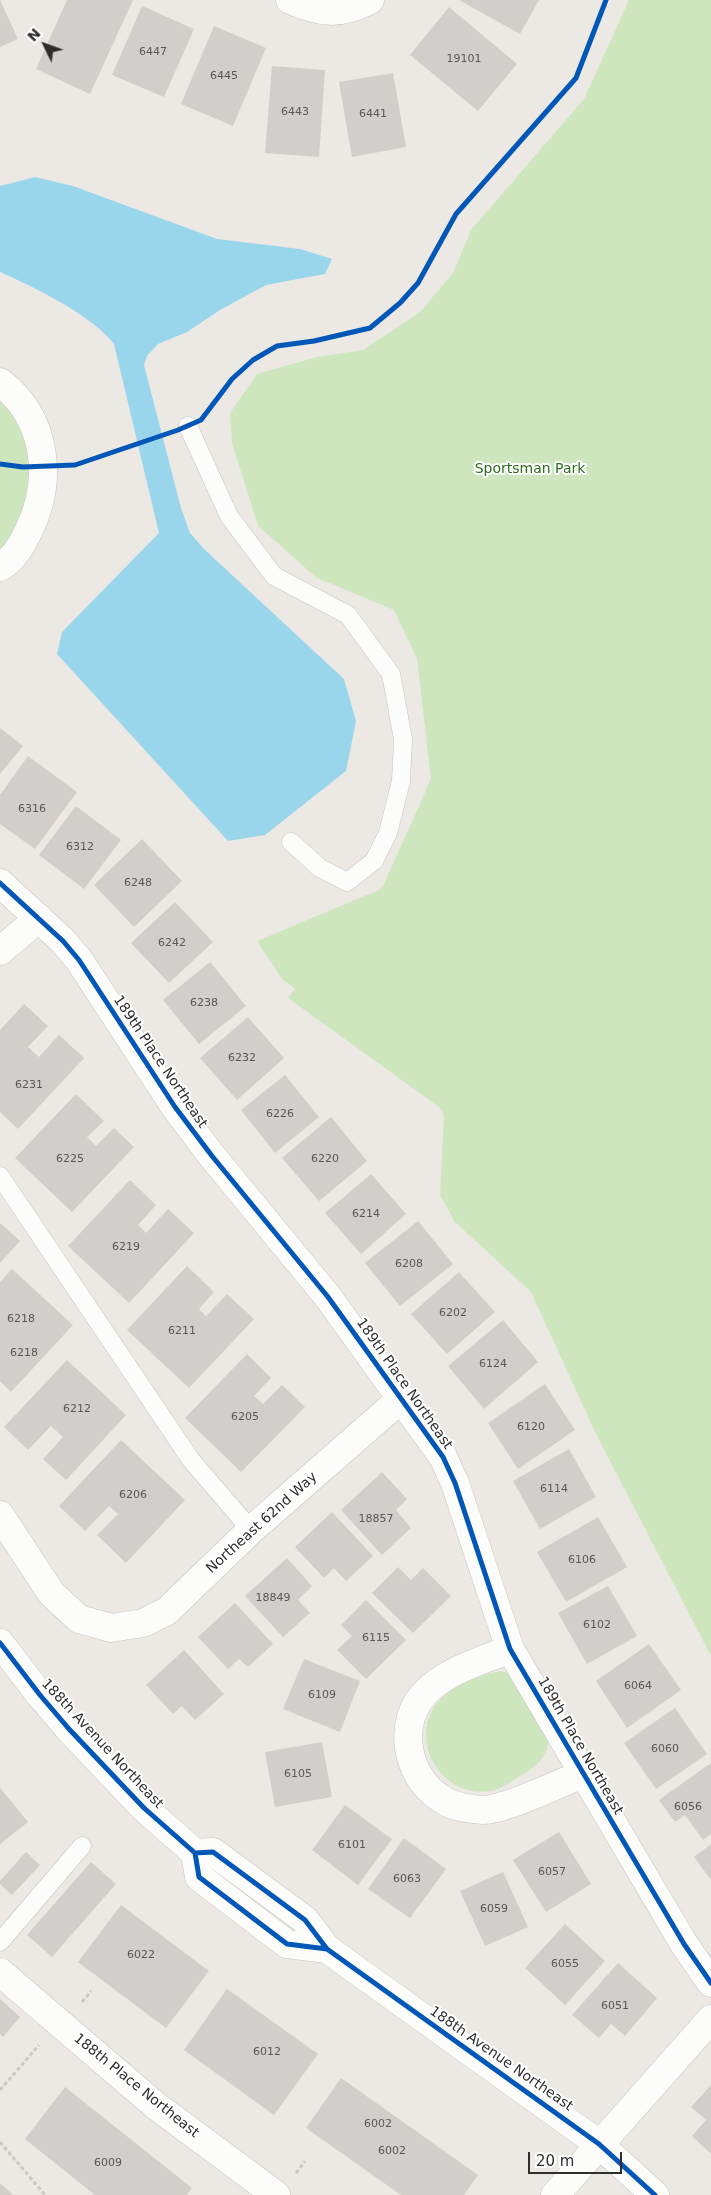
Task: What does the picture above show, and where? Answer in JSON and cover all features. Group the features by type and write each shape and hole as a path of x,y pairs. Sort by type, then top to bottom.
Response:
{"street":[{"path":"290,0 309,8 334,12 363,4"},
{"path":"0,382 21,402 33,420 39,438 44,467 43,489 36,517 19,550 0,567"},
{"name":"189th Place Northeast","path":"0,883 63,941 79,960 180,1114 328,1297 443,1456 455,1483 510,1649 684,1944 711,1983"},
{"path":"0,951 39,918"},
{"name":"Northeast 62nd Way","path":"0,1516 51,1594 79,1619 111,1628 143,1623 167,1611 252,1530 402,1398"},
{"name":"188th Avenue Northeast","path":"0,1643 40,1696 69,1729 144,1808 195,1853 213,1852 305,1920 327,1949 599,2144 655,2195"},
{"path":"510,1649 442,1678 424,1693 412,1714 408,1738 411,1761 422,1782 440,1799 462,1808 486,1810 509,1804 583,1774"},
{"name":"188th Place Northeast","path":"0,1972 155,2105 276,2195"},
{"path":"555,2195 711,2019"}],"lane":[{"path":"188,426 229,516 274,576 348,615 391,674 403,739 402,781 388,833 374,861 347,882 320,868 291,842"},
{"path":"0,1176 191,1460 252,1530"},
{"path":"0,1942 82,1846"}],"path":[{"path":"0,2090 44,2039"},
{"path":"0,2142 45,2195"}],"green space":[{"name":"Sportsman Park","path":"629,0 711,0 711,1656 595,1432 531,1292 455,1222 440,1195 444,1115 439,1107 288,998 295,989 283,980 257,941 379,890 384,884 431,779 417,659 394,610 317,578 258,526 232,443 230,413 257,374 317,357 363,350 420,312 453,273 471,230 584,99"},
{"path":"0,398 25,432 33,476 23,525 0,552"},
{"path":"502,1671 513,1675 550,1738 548,1746 538,1763 503,1787 479,1792 464,1789 451,1782 440,1772 432,1760 427,1746 426,1730 430,1715 442,1698 451,1691 471,1680"}],"water":[{"path":"35,177 73,186 217,239 300,249 332,259 325,274 266,285 220,310 187,332 158,344 147,356 144,365 181,508 190,533 204,549 344,679 356,721 346,771 265,835 228,841 57,654 62,632 159,533 114,344 104,333 77,312 0,272 0,186"}],"building":[{"path":"0,0 18,39 0,47"},
{"path":"67,0 133,0 90,94 36,69"},
{"path":"459,0 539,0 520,34"},
{"path":"142,6 194,29 164,97 112,75"},
{"path":"449,7 517,64 478,111 410,55"},
{"path":"214,26 266,48 233,126 181,104"},
{"path":"272,66 325,70 319,157 265,153"},
{"path":"393,73 406,147 352,157 339,82"},
{"path":"0,728 23,746 0,774"},
{"path":"28,756 77,792 35,849 0,824 0,795"},
{"path":"76,806 121,840 84,889 39,855"},
{"path":"142,839 182,881 134,927 94,885"},
{"path":"175,902 213,942 169,983 131,943"},
{"path":"210,962 246,1006 199,1044 163,1000"},
{"path":"24,1004 48,1026 28,1047 39,1057 59,1035 84,1058 18,1129 0,1112 0,1030"},
{"path":"248,1017 284,1058 237,1100 200,1058"},
{"path":"285,1075 319,1117 275,1153 241,1110"},
{"path":"76,1094 104,1121 87,1137 96,1146 114,1128 134,1147 72,1212 15,1158"},
{"path":"331,1117 367,1161 319,1201 282,1158"},
{"path":"371,1174 406,1214 361,1254 325,1213"},
{"path":"130,1180 156,1205 138,1225 146,1233 168,1209 194,1233 129,1303 68,1246"},
{"path":"418,1221 453,1264 400,1306 365,1263"},
{"path":"0,1223 20,1241 0,1263"},
{"path":"187,1266 214,1292 199,1309 206,1316 227,1294 254,1319 189,1388 127,1330"},
{"path":"12,1269 73,1325 11,1392 0,1381 0,1282"},
{"path":"459,1272 495,1312 447,1354 411,1314"},
{"path":"503,1320 538,1362 484,1409 448,1366"},
{"path":"247,1354 271,1378 254,1396 263,1404 282,1385 305,1407 241,1472 185,1418"},
{"path":"67,1360 126,1415 66,1480 43,1459 63,1437 51,1426 28,1450 4,1427"},
{"path":"545,1384 575,1430 518,1469 488,1423"},
{"path":"121,1440 185,1500 126,1563 97,1535 118,1514 109,1506 85,1531 59,1506"},
{"path":"569,1449 596,1497 540,1529 513,1481"},
{"path":"382,1472 407,1499 396,1510 411,1528 382,1555 341,1510"},
{"path":"332,1512 373,1556 346,1581 334,1568 324,1578 295,1547"},
{"path":"598,1517 627,1567 566,1602 537,1552"},
{"path":"287,1558 312,1586 298,1600 310,1613 283,1637 245,1596"},
{"path":"398,1567 411,1580 423,1568 451,1596 413,1633 372,1593"},
{"path":"608,1586 637,1636 587,1664 558,1613"},
{"path":"366,1600 406,1640 366,1679 337,1650 352,1636 341,1625"},
{"path":"235,1603 273,1644 248,1667 239,1659 228,1669 198,1637"},
{"path":"649,1644 681,1690 627,1728 596,1681"},
{"path":"184,1650 224,1694 195,1720 182,1706 173,1714 146,1685"},
{"path":"304,1659 360,1681 340,1732 283,1709"},
{"path":"675,1708 707,1754 656,1789 624,1743"},
{"path":"322,1742 332,1797 275,1807 265,1752"},
{"path":"711,1763 711,1834 703,1840 685,1815 675,1822 659,1800"},
{"path":"0,1788 28,1822 0,1844"},
{"path":"345,1805 392,1839 358,1885 312,1850"},
{"path":"559,1832 591,1884 546,1912 513,1860"},
{"path":"404,1838 446,1869 410,1918 368,1889"},
{"path":"711,1844 711,1880 694,1857"},
{"path":"26,1852 40,1865 12,1895 0,1884 0,1881"},
{"path":"91,1862 116,1884 52,1957 27,1935"},
{"path":"503,1872 528,1927 485,1946 460,1891"},
{"path":"121,1905 209,1971 166,2028 78,1962"},
{"path":"565,1924 605,1961 565,2005 525,1968"},
{"path":"618,1963 657,1998 625,2036 611,2024 599,2038 572,2015"},
{"path":"227,1989 318,2054 274,2115 184,2050"},
{"path":"0,1999 20,2017 3,2037 0,2034"},
{"path":"341,2078 478,2175 464,2195 401,2195 306,2128"},
{"path":"711,2085 711,2154 692,2136 706,2120 691,2107"},
{"path":"65,2087 192,2188 187,2195 95,2195 25,2139"},
{"path":"0,2183 13,2195 0,2195"}],"cycle path":[{"path":"0,464 23,467 75,465 178,430 201,420 232,379 253,360 277,346 314,341 370,328 400,303 418,283 456,214 576,78 606,0"},
{"path":"0,883 63,941 79,960 175,1107 212,1156 328,1297 443,1457 455,1483 510,1649 684,1944 711,1983"},
{"path":"0,1643 69,1729 144,1808 195,1853 199,1877 287,1944 327,1949"},
{"path":"195,1853 213,1852 305,1920 327,1949 599,2144 655,2195"}]}
